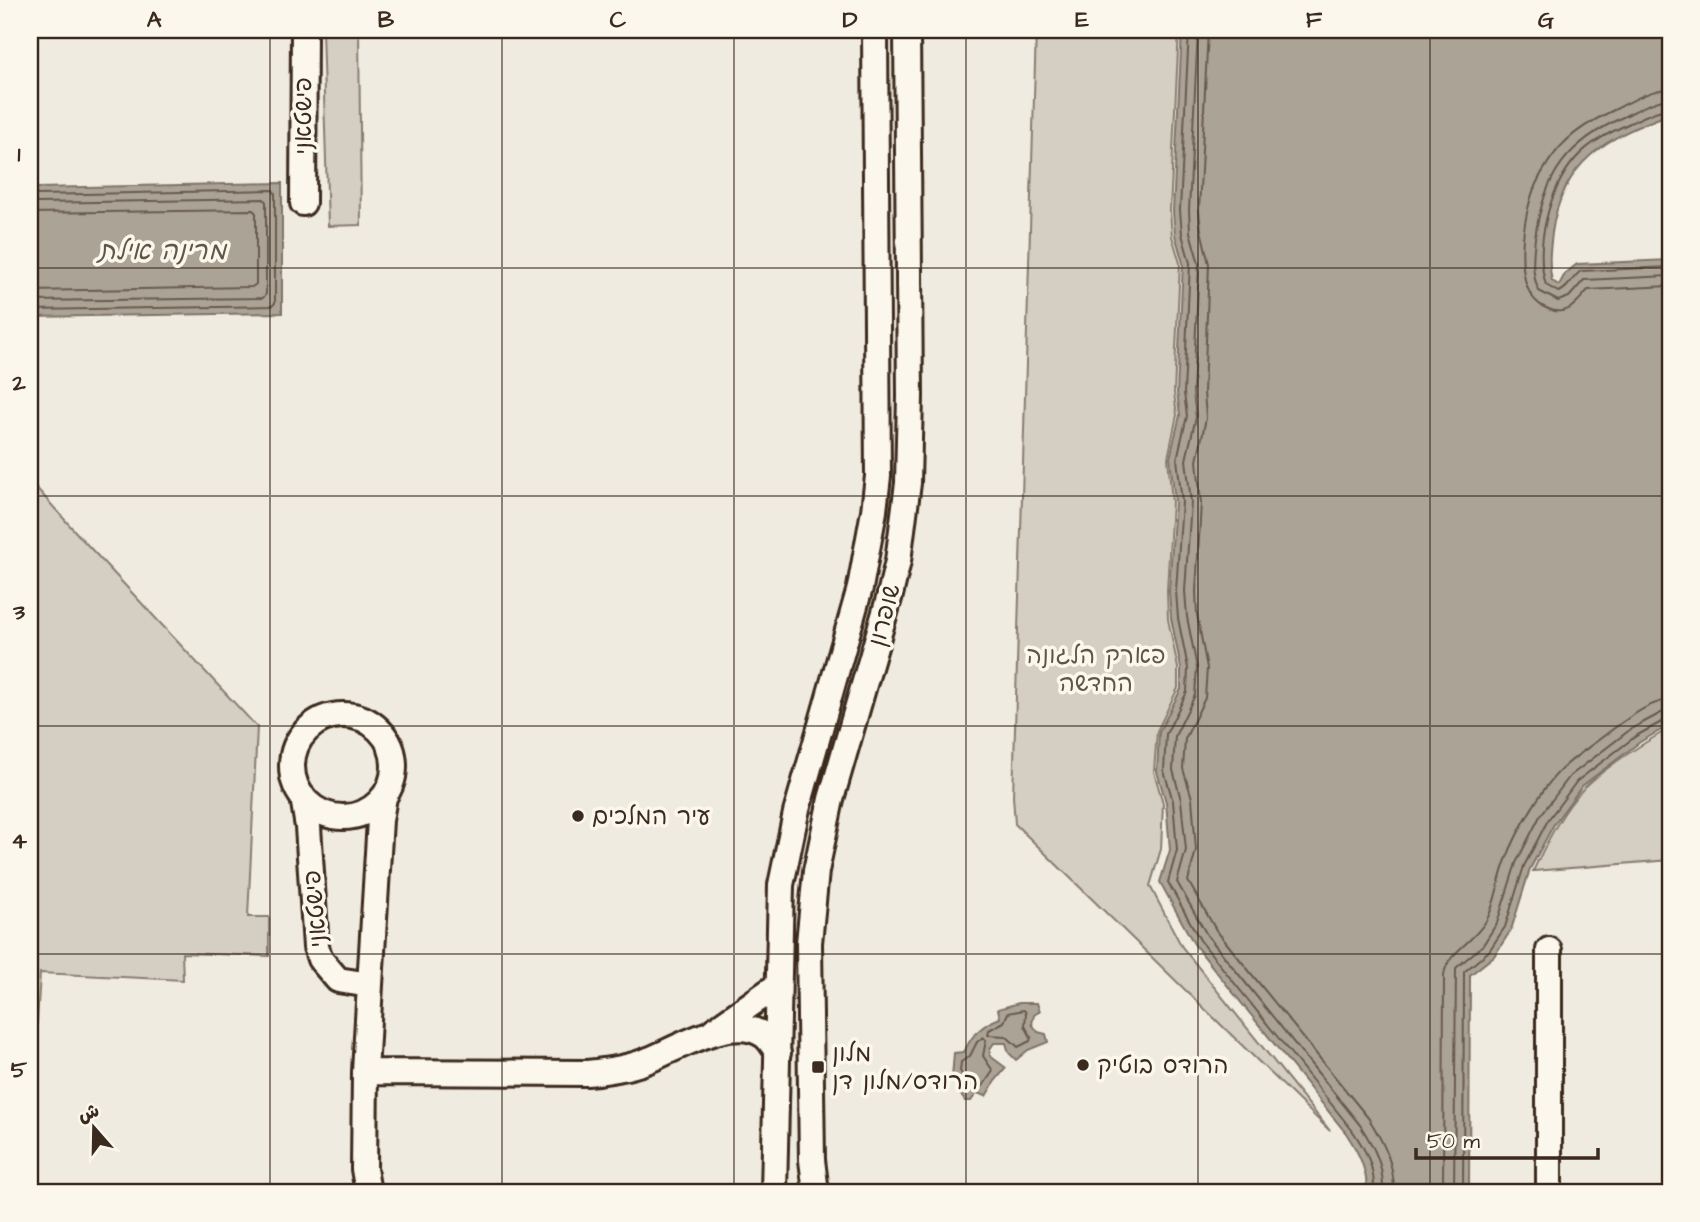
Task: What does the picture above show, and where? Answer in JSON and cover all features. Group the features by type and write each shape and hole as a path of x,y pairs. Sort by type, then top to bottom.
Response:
{"street":[{"name":"פישטאני","path":"303,203 304,30"},
{"name":"שופרון","path":"774,1192 781,885 788,850 860,588 871,533 878,476 875,30"},
{"name":"שופרון","path":"816,1192 812,1160 809,943 816,871 831,799 890,595 898,561 908,483 910,397 907,30"},
{"path":"354,1192 366,1181 365,1072 380,820 394,765 391,749 383,734 370,723 355,716 338,715 322,719 307,729 297,742 292,758 292,775 298,791 323,813 339,817 356,815 371,808 384,797"},
{"name":"פישטאני","path":"303,797 308,827 316,947 320,959 338,980 370,985"},
{"path":"1549,950 1549,1192"},
{"path":"365,1072 607,1071 651,1059 706,1035 778,985"},
{"path":"706,1035 750,1029 765,1036 778,1053"},
{"path":"1550,1159 1558,1192"}],"green space":[{"path":"322,30 359,30 361,225 328,226"},
{"name":"פארק הלגונה החדשה","path":"1036,30 1179,30 1170,211 1172,236 1180,263 1174,393 1177,415 1168,458 1172,502 1167,591 1168,619 1178,668 1178,688 1157,731 1154,772 1163,803 1161,849 1150,886 1182,947 1330,1131 1015,824 1013,796"},
{"path":"30,485 34,485 257,727 248,917 269,917 269,956 182,953 183,980 40,973 36,1039 30,1039"},
{"path":"1670,728 1670,860 1533,871 1562,816 1585,787 1615,763"}],"water":[{"path":"1182,30 1670,30 1670,114 1626,132 1591,155 1577,169 1557,208 1550,263 1552,281 1559,285 1565,274 1577,264 1670,260 1670,725 1640,742 1582,786 1554,824 1530,869 1511,930 1494,956 1470,975 1469,1192 1367,1192 1361,1161 1346,1133 1194,944 1160,882 1170,850 1166,802 1157,772 1159,732 1181,689 1181,668 1171,618 1169,591 1175,502 1170,458 1180,415 1177,393 1183,263 1175,235 1173,211"},
{"name":"מרינה אילת","path":"30,180 37,188 282,183 282,313 30,317"},
{"path":"1019,1003 1037,1003 1040,1011 1034,1015 1032,1024 1038,1032 1046,1034 1048,1042 1028,1050 1016,1060 1009,1053 1006,1043 994,1043 990,1056 1006,1068 986,1096 977,1093 971,1101 965,1101 958,1091 959,1079 952,1078 954,1053 964,1052 978,1031 1000,1018 998,1009"}],"place":[{"name":"עיר המלכים","path":"578,816"},
{"name":"הרודס בוטיק","path":"1083,1065"},
{"name":"מלון הרודס/מלון דן","path":"818,1067"}]}
